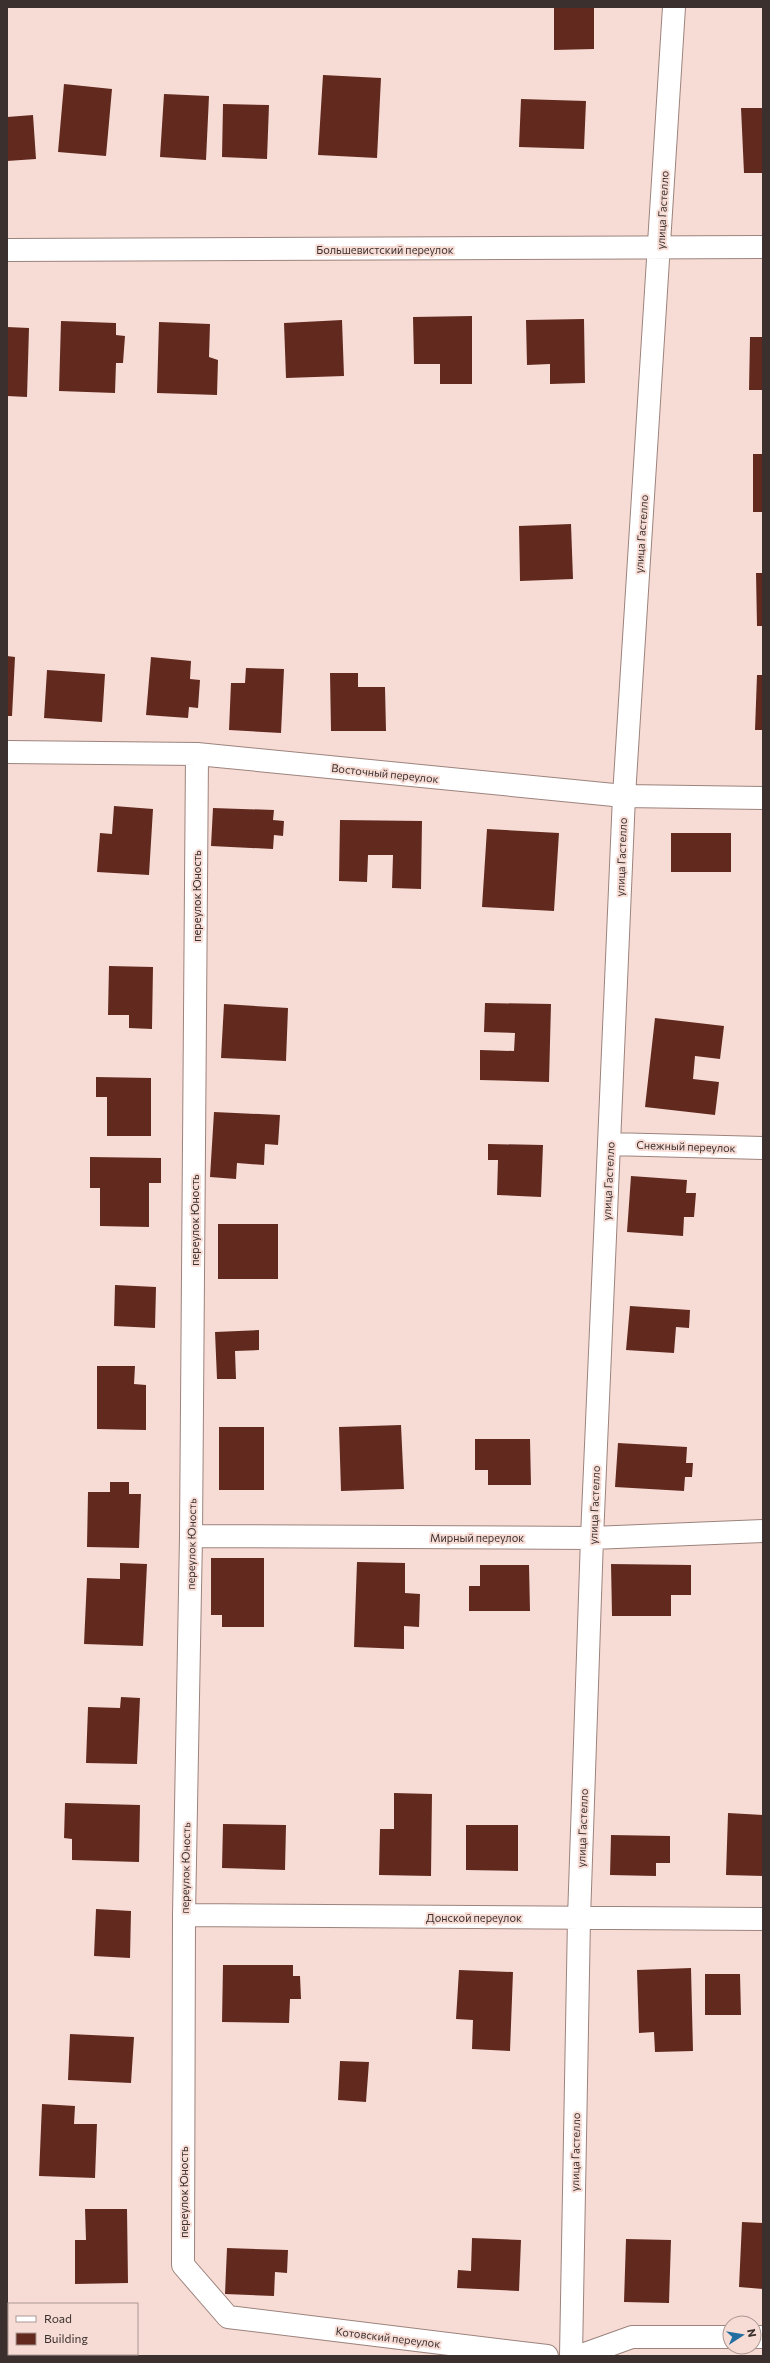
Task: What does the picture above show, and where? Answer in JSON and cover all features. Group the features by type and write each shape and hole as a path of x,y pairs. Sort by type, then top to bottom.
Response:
{"street":[{"name":"улица Гастелло","path":"571,2356 579,1918 592,1538 624,796 660,248 674,7"},
{"name":"Большевистский переулок","path":"7,250 763,247"},
{"name":"Восточный переулок","path":"7,752 197,754 624,796 763,798"},
{"name":"переулок Юность","path":"197,754 191,1536 184,1915 183,2265 228,2317"},
{"name":"Снежный переулок","path":"610,1144 763,1148"},
{"name":"Мирный переулок","path":"191,1536 592,1538 763,1531"},
{"name":"Донской переулок","path":"184,1915 763,1919"},
{"name":"Котовский переулок","path":"228,2317 547,2356"},
{"path":"579,2356 632,2337 722,2337"}],"building":[{"path":"554,7 594,7 594,49 554,50"},
{"path":"323,75 381,78 377,158 318,155"},
{"path":"64,84 112,89 106,156 58,152"},
{"path":"164,94 209,96 206,160 160,157"},
{"path":"521,99 586,101 584,149 519,147"},
{"path":"223,104 269,105 267,159 222,157"},
{"path":"741,108 763,108 763,173 744,173"},
{"path":"33,115 36,159 7,161 7,117"},
{"path":"472,316 472,384 440,384 440,364 414,364 413,317"},
{"path":"584,319 585,383 550,384 550,364 527,365 526,320"},
{"path":"342,320 344,376 286,378 284,323"},
{"path":"61,321 116,323 116,335 125,336 123,363 116,363 115,393 59,391"},
{"path":"159,322 210,324 209,357 218,360 217,395 157,393"},
{"path":"7,327 29,328 27,397 7,396"},
{"path":"750,337 763,337 763,390 749,390"},
{"path":"753,454 763,454 763,512 753,512"},
{"path":"571,524 573,579 520,581 519,526"},
{"path":"756,573 763,573 763,626 757,626"},
{"path":"7,656 15,657 12,716 7,716"},
{"path":"151,657 191,661 190,679 200,680 198,708 189,707 188,718 146,715"},
{"path":"246,668 284,669 281,733 229,730 231,683 245,683"},
{"path":"47,670 105,674 102,722 44,718"},
{"path":"330,673 358,673 358,687 385,687 386,731 331,731"},
{"path":"757,675 763,675 763,730 755,730"},
{"path":"114,806 153,809 149,875 97,872 100,833 112,834"},
{"path":"213,808 274,810 273,820 284,821 283,836 274,835 273,849 211,846"},
{"path":"340,820 422,821 421,889 392,888 393,855 368,855 367,882 339,881"},
{"path":"487,829 559,833 554,911 482,907"},
{"path":"671,833 731,833 731,872 671,872"},
{"path":"109,966 153,967 152,1029 129,1028 129,1015 108,1015"},
{"path":"485,1003 551,1004 549,1082 480,1080 480,1050 514,1051 515,1033 484,1032"},
{"path":"224,1004 288,1008 286,1061 221,1058"},
{"path":"655,1018 724,1026 720,1059 695,1056 693,1079 719,1082 715,1115 645,1107"},
{"path":"96,1077 151,1078 151,1136 107,1136 107,1097 96,1097"},
{"path":"214,1112 280,1115 278,1145 265,1144 264,1165 237,1163 236,1179 210,1177"},
{"path":"488,1144 543,1145 541,1197 497,1195 498,1160 488,1160"},
{"path":"90,1157 161,1158 161,1183 149,1183 149,1227 100,1226 100,1188 90,1188"},
{"path":"631,1176 687,1180 686,1193 696,1193 694,1217 684,1217 683,1236 627,1232"},
{"path":"218,1224 278,1224 278,1279 218,1279"},
{"path":"115,1285 156,1287 155,1328 114,1326"},
{"path":"630,1306 690,1310 689,1328 676,1327 674,1353 626,1350"},
{"path":"259,1330 259,1350 235,1351 236,1379 217,1379 215,1332"},
{"path":"97,1366 135,1366 134,1384 146,1385 146,1430 97,1429"},
{"path":"401,1425 404,1489 341,1491 339,1427"},
{"path":"219,1427 264,1427 264,1490 219,1490"},
{"path":"475,1439 530,1439 531,1485 488,1485 488,1470 475,1470"},
{"path":"618,1443 687,1447 686,1463 693,1463 692,1477 685,1477 684,1491 615,1487"},
{"path":"110,1482 129,1482 129,1494 141,1494 139,1548 87,1547 88,1492 110,1492"},
{"path":"211,1558 264,1558 264,1627 222,1627 222,1615 211,1615"},
{"path":"357,1562 405,1563 405,1593 420,1594 419,1627 404,1626 404,1649 354,1647"},
{"path":"120,1563 147,1564 143,1646 84,1644 87,1578 120,1579"},
{"path":"611,1564 691,1565 691,1595 671,1595 671,1616 612,1616"},
{"path":"480,1565 529,1565 530,1611 469,1611 469,1586 480,1586"},
{"path":"121,1697 140,1698 137,1764 86,1763 88,1707 120,1708"},
{"path":"394,1793 432,1794 431,1876 379,1875 380,1829 394,1829"},
{"path":"65,1803 140,1805 139,1862 72,1860 72,1839 64,1838"},
{"path":"728,1813 763,1815 763,1876 726,1875"},
{"path":"223,1824 286,1825 285,1870 222,1868"},
{"path":"466,1825 518,1825 518,1871 466,1870"},
{"path":"611,1835 670,1836 670,1863 656,1863 656,1876 610,1875"},
{"path":"96,1909 131,1911 130,1958 94,1956"},
{"path":"223,1965 293,1965 293,1976 300,1976 301,1999 290,1999 289,2023 222,2022"},
{"path":"691,1968 693,2051 655,2052 654,2032 639,2033 637,1970"},
{"path":"459,1970 513,1972 510,2051 472,2049 473,2020 456,2019"},
{"path":"705,1974 740,1974 741,2015 705,2015"},
{"path":"70,2034 134,2037 131,2083 68,2080"},
{"path":"340,2061 369,2062 366,2102 338,2100"},
{"path":"42,2104 75,2106 74,2124 97,2124 95,2178 39,2176"},
{"path":"85,2209 127,2209 128,2283 75,2284 75,2240 86,2240"},
{"path":"742,2222 763,2223 763,2289 739,2287"},
{"path":"472,2238 521,2240 519,2291 457,2288 458,2270 471,2271"},
{"path":"626,2239 671,2240 669,2303 624,2302"},
{"path":"227,2248 288,2250 287,2273 275,2272 274,2296 225,2294"}]}
